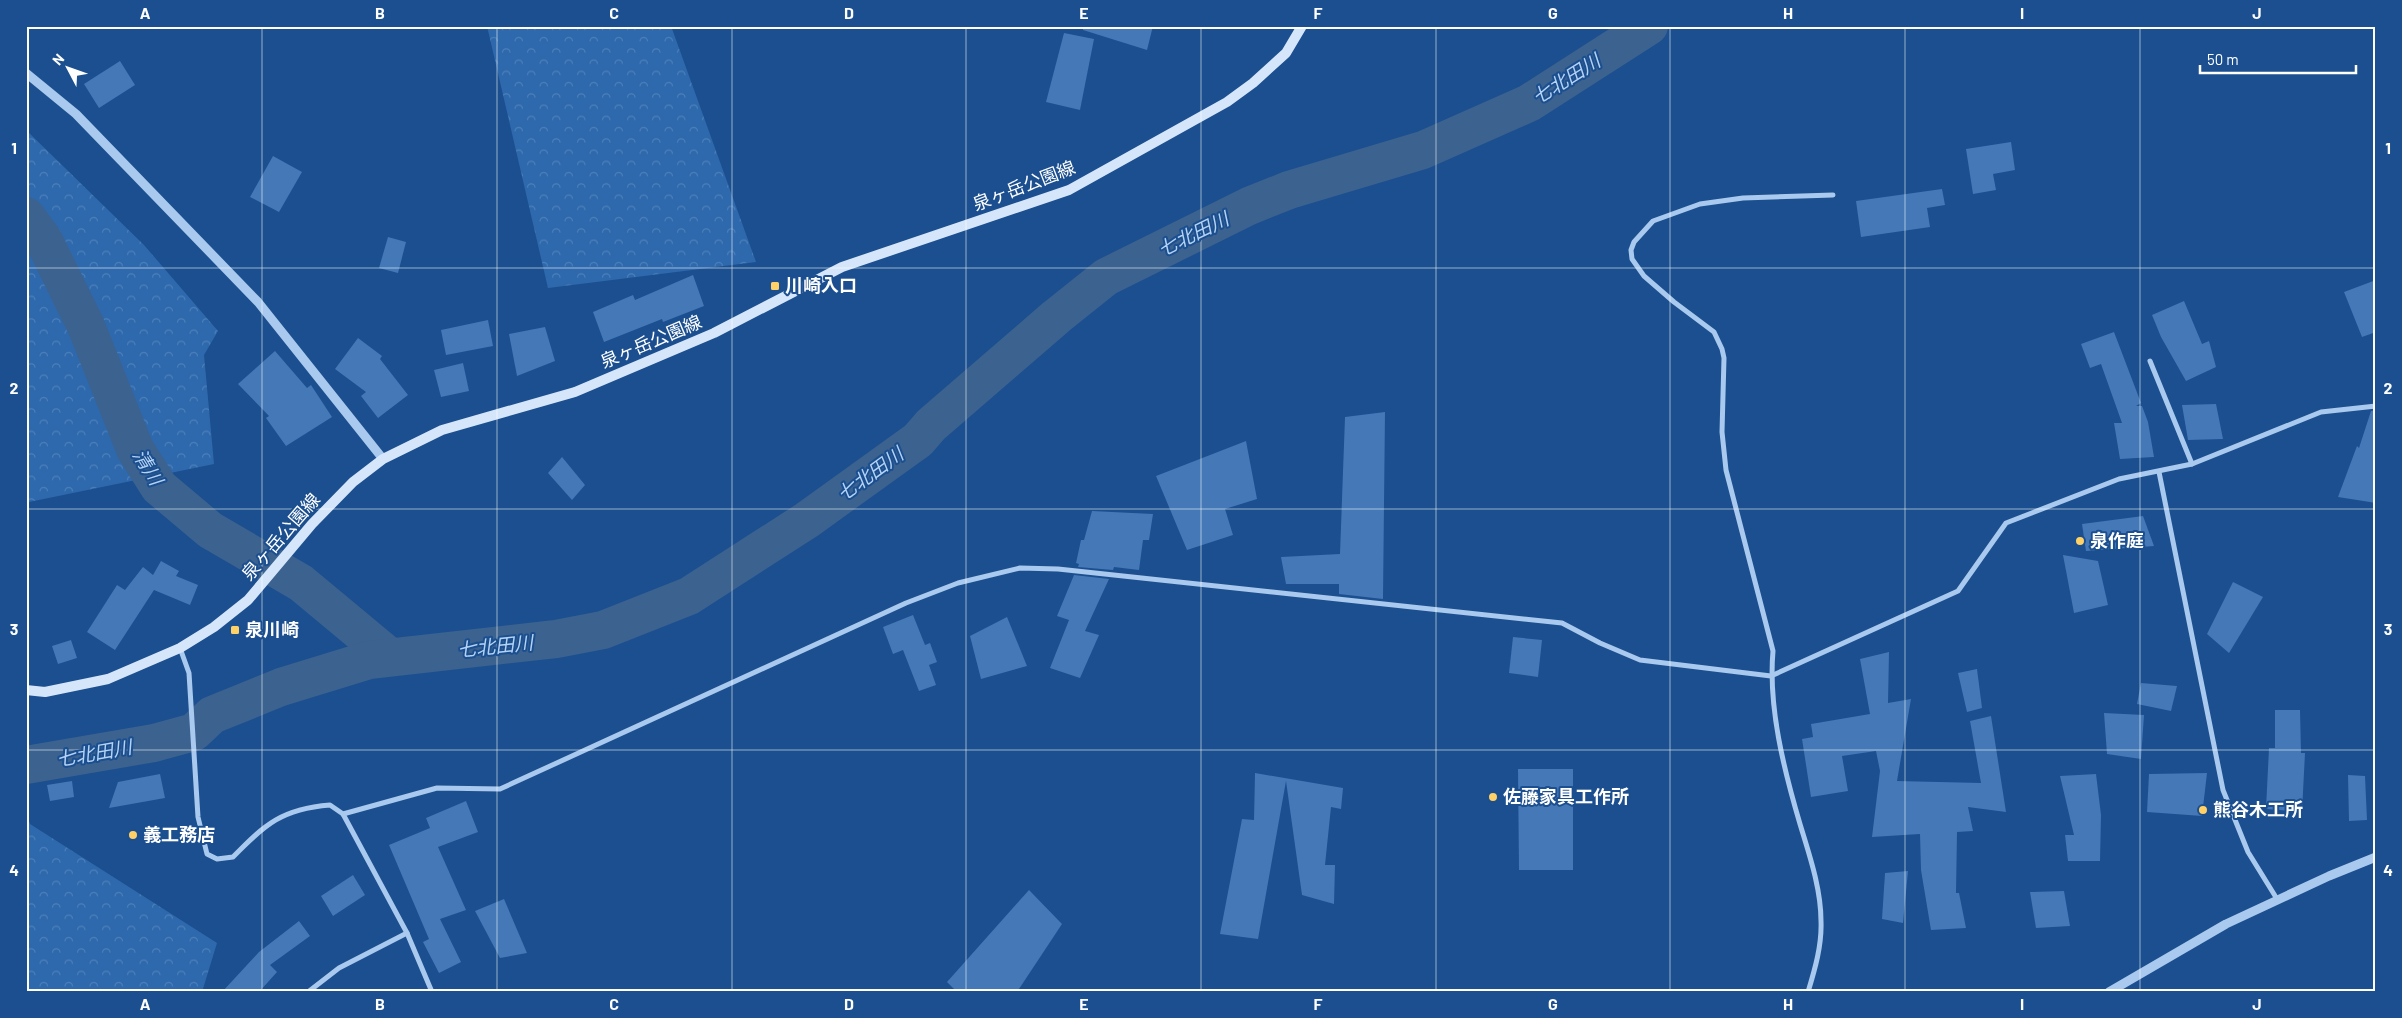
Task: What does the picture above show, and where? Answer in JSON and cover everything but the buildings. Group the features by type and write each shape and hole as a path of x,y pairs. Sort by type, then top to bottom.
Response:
{"main road":[{"name":"泉ヶ岳公園線","path":"26,690 45,692 108,678 180,648 220,623 248,600 312,524 353,482 383,459 442,430 575,392 714,333 842,267 1069,190 1227,102 1253,83 1286,52 1302,26"}],"street":[{"path":"26,73 76,114 258,302 383,459"},
{"path":"1808,992 1820,942 1821,919 1813,869 1797,815 1777,727 1771,676 1773,650 1726,470 1722,432 1724,358 1722,349 1714,332 1674,302 1644,276 1632,258 1630,250 1634,242 1654,221 1700,204 1743,198 1833,195"},
{"path":"2150,361 2192,464"},
{"path":"343,814 437,788 500,789 906,603 958,583 1020,568 1058,569 1562,623 1600,643 1640,660 1771,676 1958,591 2006,523 2118,479 2192,464 2321,412 2376,406"},
{"path":"2159,472 2223,790 2248,852 2277,899"},
{"path":"180,648 189,673 194,764 201,836 207,854 217,859 233,857 255,835 278,817 313,806 330,805 343,814 407,933 432,992"},
{"path":"2109,992 2226,924 2277,899 2376,857"},
{"path":"308,992 338,968 407,933"}],"green space":[{"path":"487,26 671,26 756,262 548,288"},
{"path":"26,130 144,245 218,331 204,355 214,464 29,502 26,481"},
{"path":"26,812 30,824 217,943 202,992 26,992"}],"waterway":[{"name":"七北田川","path":"26,765 154,743 194,732 212,715 281,687 369,660 556,639 603,630 689,596 807,520 918,440 931,425 1056,317 1106,277 1249,206 1289,190 1423,150 1529,103 1649,26"},
{"name":"清川","path":"26,216 43,239 86,326 135,449 159,487 210,530 301,583 390,657"}],"place":[{"name":"川崎入口","path":"775,286"},
{"name":"泉作庭","path":"2080,541"},
{"name":"泉川崎","path":"235,630"},
{"name":"佐藤家具工作所","path":"1493,797"},
{"name":"熊谷木工所","path":"2203,810"},
{"name":"義工務店","path":"133,835"}]}
